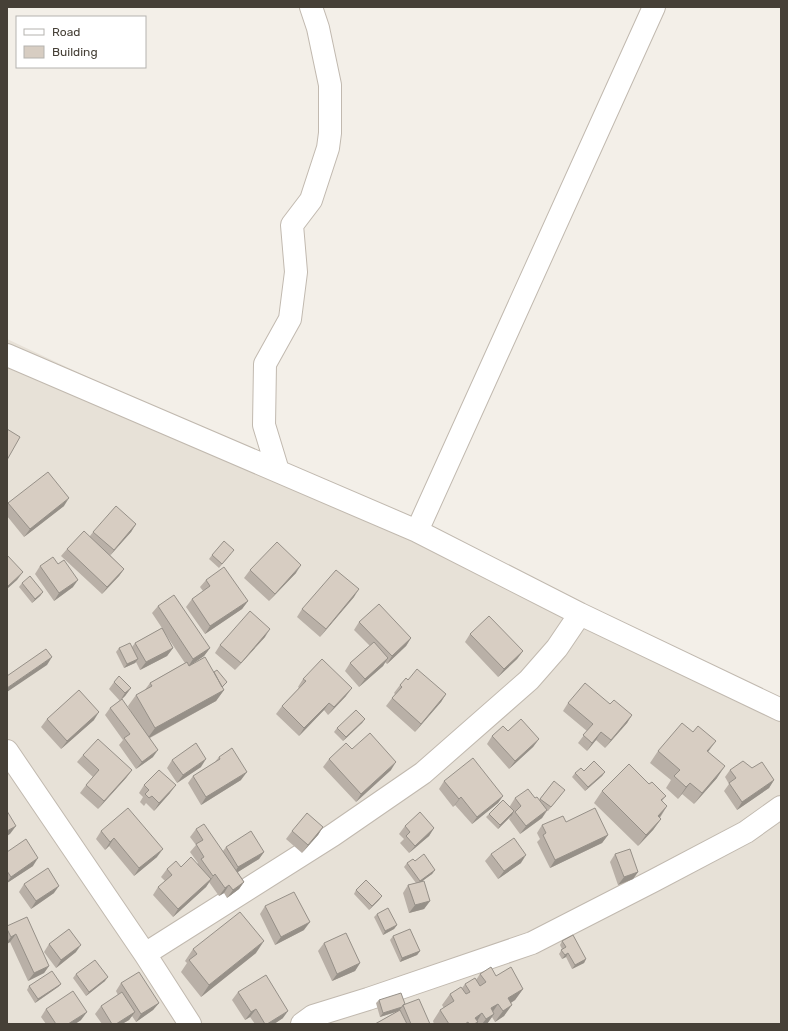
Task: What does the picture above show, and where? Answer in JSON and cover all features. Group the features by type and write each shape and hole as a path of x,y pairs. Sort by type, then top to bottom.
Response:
{"street":[{"path":"278,471 264,425 265,364 290,319 296,272 292,225 311,200 326,153 330,133 330,85 312,7"},
{"path":"417,531 654,7"},
{"path":"7,355 417,531 580,614 781,710"},
{"path":"145,954 333,836 423,773 529,680 557,648 580,614"},
{"path":"7,751 145,954 190,1024"},
{"path":"302,1024 313,1016 368,999 532,943 746,832 781,807"}],"shaded area":[{"path":"7,339 781,703 781,1024 7,1024"}],"building":[{"path":"7,429 20,437 7,460"},
{"path":"48,472 69,498 30,529 8,503"},
{"path":"116,506 136,524 114,550 93,532"},
{"path":"84,531 124,569 107,587 67,549"},
{"path":"224,541 234,550 222,564 212,555"},
{"path":"277,542 301,565 275,594 250,570"},
{"path":"7,555 23,572 7,587"},
{"path":"53,557 58,564 64,560 78,580 59,593 40,566"},
{"path":"224,567 248,601 210,626 192,599 210,586 206,580"},
{"path":"336,570 359,589 326,629 302,609"},
{"path":"30,576 43,592 35,599 22,583"},
{"path":"174,595 210,648 193,659 158,606"},
{"path":"379,604 411,638 392,656 359,622"},
{"path":"250,611 270,629 241,663 220,645"},
{"path":"489,616 523,651 504,669 470,634"},
{"path":"162,628 173,648 146,662 135,643"},
{"path":"374,642 388,658 365,679 350,663"},
{"path":"130,643 138,659 127,664 119,648"},
{"path":"46,649 52,657 7,688 7,676"},
{"path":"205,657 224,690 155,728 136,695 152,686 150,683 187,662 189,666"},
{"path":"322,659 352,688 334,707 329,703 304,728 282,706 306,681 303,679"},
{"path":"417,669 446,694 421,724 392,698 402,687 400,685 406,678 408,680"},
{"path":"217,670 227,682 222,687 214,672"},
{"path":"119,676 131,688 125,693 114,682"},
{"path":"585,683 610,704 614,700 632,715 611,740 601,732 592,743 583,735 593,724 568,703"},
{"path":"79,690 99,712 67,741 47,719"},
{"path":"122,699 158,750 142,762 124,738 130,734 110,708"},
{"path":"356,710 365,719 346,737 337,728"},
{"path":"521,719 539,739 515,761 492,736 503,726 508,731"},
{"path":"682,723 693,732 698,726 716,741 707,751 725,766 702,793 690,783 686,787 674,776 680,770 658,751"},
{"path":"370,733 396,762 361,794 329,759 346,743 352,749"},
{"path":"98,739 132,770 104,801 86,785 99,770 83,755"},
{"path":"196,743 206,759 183,775 172,760"},
{"path":"232,748 247,772 206,797 193,776 220,759 219,757"},
{"path":"473,758 503,796 477,817 461,797 459,799 444,781"},
{"path":"594,761 605,772 588,787 575,773 581,768 584,771"},
{"path":"743,761 752,768 762,762 774,780 742,802 729,783 736,778 730,770"},
{"path":"629,764 649,784 652,782 666,796 661,800 667,806 658,816 661,819 646,835 602,791"},
{"path":"159,770 176,785 159,803 152,796 149,798 145,794 149,790 144,785"},
{"path":"554,781 565,790 551,807 540,799"},
{"path":"528,789 535,798 537,797 547,810 526,826 515,812 521,806 515,798"},
{"path":"503,800 514,811 500,825 489,814"},
{"path":"128,808 163,849 139,868 114,838 110,842 101,831"},
{"path":"595,808 608,835 555,860 543,835 546,833 542,825 563,816 566,822"},
{"path":"7,811 16,826 7,831"},
{"path":"420,812 434,828 415,846 406,836 410,832 405,826"},
{"path":"307,813 323,827 308,845 292,831"},
{"path":"204,824 244,882 233,890 229,885 225,888 215,874 213,876 201,859 204,857 196,844 203,840 196,829"},
{"path":"251,831 264,852 238,867 226,847"},
{"path":"514,838 526,855 504,871 491,854"},
{"path":"26,839 38,858 11,877 7,871 7,852"},
{"path":"630,849 638,872 624,877 615,854"},
{"path":"424,854 435,870 420,881 407,863 413,859 415,861"},
{"path":"191,857 211,879 178,909 158,887 172,875 167,869 176,861 181,867"},
{"path":"48,868 59,886 36,901 24,884"},
{"path":"366,880 382,896 372,906 356,890"},
{"path":"424,881 430,901 415,905 408,885"},
{"path":"294,892 310,922 281,937 265,906"},
{"path":"388,908 397,925 385,931 377,914"},
{"path":"240,912 264,941 209,985 189,960 197,954 193,949"},
{"path":"27,917 49,966 34,973 16,934 11,937 7,929 7,926"},
{"path":"69,929 81,945 61,960 49,944"},
{"path":"410,929 420,951 402,958 393,936"},
{"path":"346,933 360,963 337,974 324,943"},
{"path":"573,935 586,959 575,965 568,953 565,955 561,950 566,947 562,941"},
{"path":"95,960 108,977 89,992 76,974"},
{"path":"491,967 496,976 511,967 523,989 508,998 512,1005 503,1011 498,1004 491,1008 494,1014 486,1019 482,1013 475,1018 478,1022 474,1024 469,1024 468,1022 465,1024 449,1024 440,1010 454,1001 450,994 461,987 466,994 470,992 465,984 475,978 480,986 486,982 480,974"},
{"path":"52,971 61,984 38,999 29,986"},
{"path":"139,972 159,1003 141,1014 121,983"},
{"path":"266,975 288,1011 265,1024 256,1009 251,1012 238,992"},
{"path":"73,991 87,1012 68,1024 56,1024 46,1009"},
{"path":"122,992 135,1012 116,1024 112,1024 101,1006"},
{"path":"401,993 405,1004 402,1007 383,1013 379,1000"},
{"path":"419,999 430,1024 411,1024 403,1005"},
{"path":"400,1010 407,1024 375,1024"}]}
